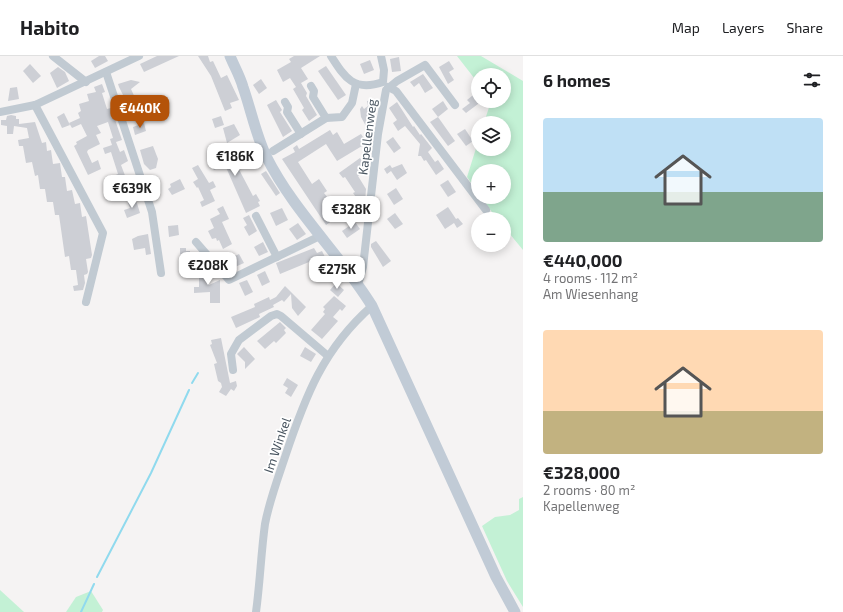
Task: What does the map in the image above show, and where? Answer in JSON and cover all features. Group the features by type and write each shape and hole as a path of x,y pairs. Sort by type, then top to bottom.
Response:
{"main road":[{"path":"230,56 242,85 266,156 280,180 372,306 496,577 516,612"}],"street":[{"path":"53,56 86,82"},
{"path":"0,112 35,105 139,56"},
{"path":"330,56 343,75 356,84 385,84 425,65 455,105"},
{"name":"Kapellenweg","path":"358,285 363,267 384,95 384,70 381,56"},
{"path":"106,72 152,212 161,273"},
{"path":"273,151 326,118 342,117 352,103 356,84"},
{"path":"385,84 396,92 486,210"},
{"path":"311,86 314,91 314,97 326,118"},
{"path":"285,102 288,107 287,112 301,134"},
{"path":"35,105 103,233 86,302"},
{"path":"256,216 277,257"},
{"path":"196,242 229,280 320,236"},
{"name":"Im Winkel","path":"256,612 265,523 298,418 328,356 348,328 372,306"},
{"path":"233,370 231,354 239,340 271,316 277,314 282,316 328,356"}],"green space":[{"path":"457,56 481,56 501,68 471,68 471,74"},
{"path":"511,74 523,81 523,250 511,235 511,212 492,212 486,204 511,204 511,164 471,164 474,156 511,156 511,116 486,116 489,108 511,108"},
{"path":"471,164 471,183 467,177"},
{"path":"523,497 523,607 507,581 482,526 495,517 510,515 519,510 519,499"},
{"path":"0,590 24,612 0,612"},
{"path":"91,591 103,610 102,612 66,612 76,597"}],"building":[{"path":"99,56 105,56 108,61 95,68 91,61"},
{"path":"157,56 179,56 144,72 140,64"},
{"path":"198,56 208,56 210,62 213,61 221,78 227,75 239,100 230,103 232,108 225,111 211,76"},
{"path":"294,56 320,56 301,68 308,79 301,83 307,93 306,96 317,115 309,121 302,110 304,108 293,89 296,87 290,78 283,82 277,70 291,62 289,59"},
{"path":"399,57 401,71 392,72 390,59"},
{"path":"370,60 374,70 364,74 360,64"},
{"path":"449,61 454,69 449,72 454,80 448,84 439,67"},
{"path":"30,64 41,76 33,83 23,71"},
{"path":"326,66 346,95 338,100 318,71"},
{"path":"58,67 65,72 69,81 57,88 50,73"},
{"path":"423,74 433,88 425,93 419,83 414,87 410,82"},
{"path":"261,79 267,88 259,94 253,85"},
{"path":"131,80 140,82 131,89 140,109 145,107 148,112 141,115 139,110 129,115 124,104 127,103 118,84"},
{"path":"102,84 105,92 102,93 107,109 111,108 122,140 116,142 120,152 124,150 128,161 121,165 129,186 122,190 118,180 116,181 113,176 118,174 111,152 105,154 103,148 112,145 110,139 113,138 108,122 97,126 101,133 96,135 100,144 87,152 92,163 98,160 101,169 88,175 74,146 77,144 76,142 87,136 81,124 72,128 69,123 80,118 78,113 81,111 79,104 89,101 87,94 96,92 94,87"},
{"path":"17,87 19,99 8,101 10,88"},
{"path":"471,97 471,108 473,108 466,113 462,109 470,103 467,100"},
{"path":"276,100 282,110 280,112 292,131 283,137 267,105"},
{"path":"373,100 375,113 372,113 373,116 368,116 373,124 367,128 361,117 360,109 362,106 364,109 368,106 367,101"},
{"path":"443,101 448,109 438,117 432,109"},
{"path":"397,102 413,127 414,126 432,148 428,152 435,162 438,160 444,169 436,175 426,160 424,161 421,156 418,156 420,144 405,126 398,131 393,123 397,120 389,108"},
{"path":"64,113 70,125 62,128 57,117"},
{"path":"7,116 16,116 16,119 19,119 19,124 35,122 42,143 46,142 47,151 51,150 53,164 60,163 62,177 65,177 67,191 72,190 75,204 80,203 82,217 86,216 92,255 91,258 86,259 88,272 84,275 85,283 83,290 74,291 73,286 78,285 76,270 71,270 69,256 65,257 59,215 55,215 53,202 47,202 45,189 40,189 38,175 35,176 32,162 26,163 23,146 19,146 18,140 29,138 27,128 14,126 13,134 7,134 7,126 1,125 1,120 6,120"},
{"path":"221,116 224,125 215,128 212,119"},
{"path":"438,117 455,141 448,146 430,122"},
{"path":"144,123 146,131 135,135 133,127"},
{"path":"234,124 240,135 227,143 223,128"},
{"path":"465,129 471,138 471,142 466,146 457,134"},
{"path":"330,130 333,135 337,132 344,144 361,134 367,143 337,161 326,144 298,162 312,184 319,179 327,191 324,193 328,198 324,202 333,215 331,217 333,220 326,225 282,159 295,152 293,148 297,145 299,149"},
{"path":"393,137 401,148 394,153 386,142"},
{"path":"230,143 237,158 234,160 253,196 256,194 260,201 258,202 260,206 246,213 225,165 214,170 207,158 225,149 224,146"},
{"path":"153,146 158,159 156,168 150,170 144,164 140,150"},
{"path":"360,158 367,169 358,176 366,189 365,202 352,211 348,206 358,200 353,193 355,192 345,177 343,178 339,173"},
{"path":"402,164 407,173 397,180 391,171 387,174 384,169 390,165 392,168"},
{"path":"198,165 209,183 213,181 216,187 210,190 215,201 202,207 200,202 204,200 198,187 197,188 193,182 198,179 192,168"},
{"path":"266,171 280,193 276,196 261,174"},
{"path":"180,179 185,189 172,195 168,189 171,187 170,184"},
{"path":"448,180 456,192 448,197 440,185"},
{"path":"396,188 403,199 394,205 387,194"},
{"path":"136,200 140,213 127,218 124,210 130,208 128,203"},
{"path":"223,206 229,219 222,222 232,244 223,249 219,240 217,241 216,238 212,239 208,231 214,228 210,219 220,214 217,209"},
{"path":"448,207 456,219 458,218 463,224 457,228 454,223 445,229 436,215"},
{"path":"282,208 288,220 276,226 270,213"},
{"path":"395,213 403,224 395,229 387,219"},
{"path":"249,215 257,231 249,236 244,227 247,225 243,218"},
{"path":"355,222 360,229 347,238 342,231"},
{"path":"298,223 306,234 297,240 289,229"},
{"path":"178,225 179,235 169,237 168,226"},
{"path":"148,234 151,254 146,255 145,248 134,250 132,239"},
{"path":"376,241 391,261 383,267 371,247 371,244"},
{"path":"263,242 268,252 259,256 254,247"},
{"path":"180,248 186,248 186,251 190,251 190,264 180,264"},
{"path":"314,248 317,253 322,251 326,259 320,262 328,276 317,282 309,262 280,274 276,263"},
{"path":"239,254 244,263 235,267 231,258"},
{"path":"199,267 209,267 209,285 220,280 220,303 210,303 210,292 194,293 194,287 199,287"},
{"path":"265,271 270,282 262,286 257,275"},
{"path":"247,280 253,292 245,296 239,283"},
{"path":"336,283 344,290 338,297 330,290"},
{"path":"285,286 306,307 298,316 292,308 291,294 284,302 282,300 273,305 274,307 259,314 260,317 236,328 231,317 255,307 254,304 269,297 270,300 276,297"},
{"path":"334,296 346,306 342,311 340,309 333,317 338,321 322,339 311,330 325,314 323,312 325,309 323,307"},
{"path":"280,322 286,328 284,330 286,333 276,343 274,341 265,349 257,341"},
{"path":"221,338 230,383 236,381 237,386 234,391 231,389 226,396 219,392 222,387 221,383 218,381 214,364 217,363 210,345 212,344 211,340"},
{"path":"244,347 255,359 245,369 245,362 237,354"},
{"path":"305,347 316,354 311,362 300,356"},
{"path":"287,378 298,385 291,397 285,393 288,388 283,385"}],"waterway":[{"path":"192,383 198,373"},
{"path":"97,577 151,473 189,390"},
{"path":"81,612 94,584"}]}
